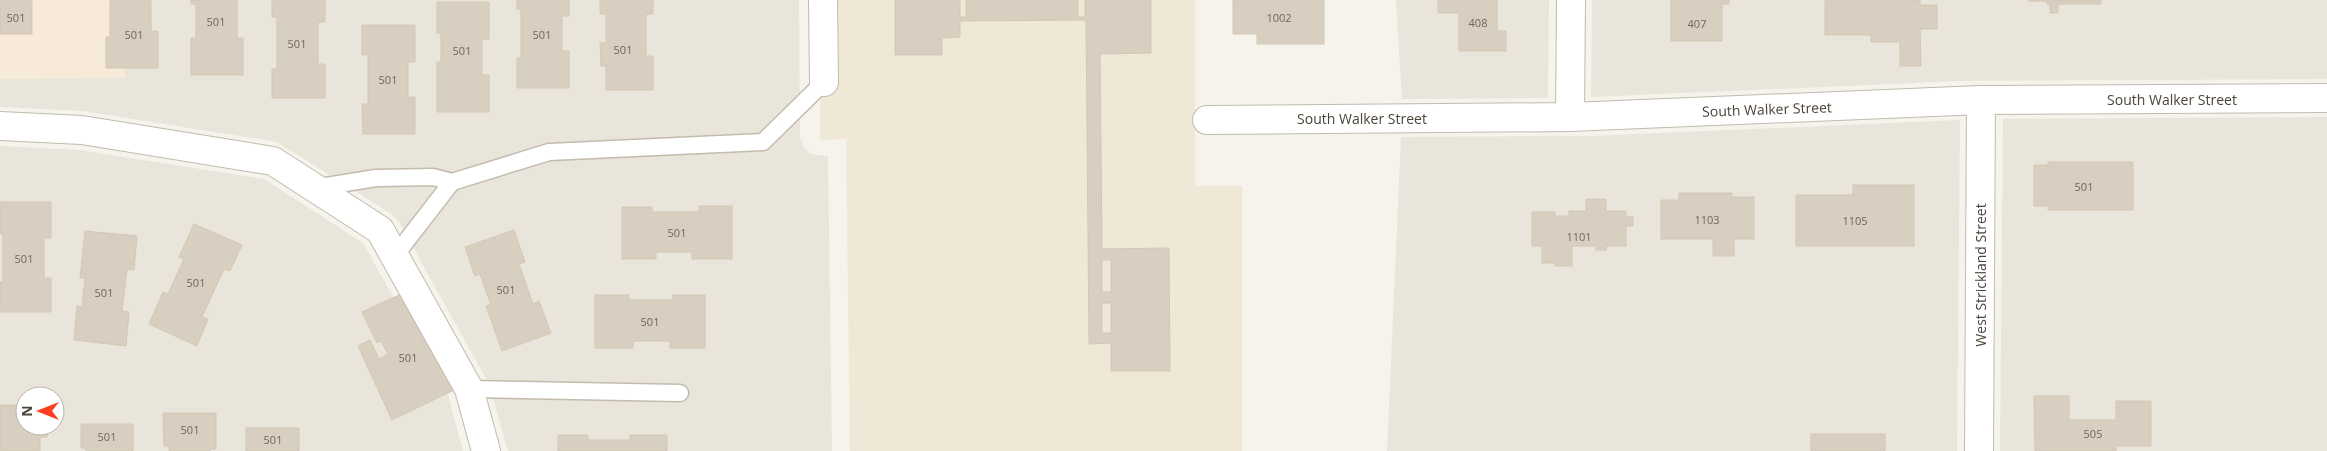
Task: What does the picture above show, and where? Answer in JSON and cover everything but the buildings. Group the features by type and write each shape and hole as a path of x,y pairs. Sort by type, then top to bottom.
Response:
{"street":[{"path":"823,0 824,82"},
{"path":"1570,117 1571,0"},
{"name":"South Walker Street","path":"1207,120 1570,117 1982,100 2327,98"},
{"name":"West Strickland Street","path":"1979,451 1982,100"},
{"path":"0,126 82,130 273,161 380,230 468,389 486,451"}],"lane":[{"path":"314,188 376,178 433,177 452,182 548,152 763,142 824,82"},
{"path":"394,257 452,182"},
{"path":"468,389 680,393"}],"shaded area":[{"path":"0,0 126,0 125,78 0,79"},
{"path":"126,0 799,0 800,139 810,154 828,156 832,451 508,451 489,384 399,222 393,215 277,142 83,111 0,107 0,79 124,77"},
{"path":"820,0 1195,0 1195,186 1242,186 1242,451 850,451 846,139 820,140"},
{"path":"1396,0 1549,0 1548,98 1402,99"},
{"path":"1592,0 2327,0 2327,79 1960,81 1591,97"},
{"path":"2327,117 2327,451 2000,451 2003,119"},
{"path":"1960,120 1957,451 1387,451 1401,137 1591,136"},
{"path":"0,146 79,150 264,179 363,243 448,395 463,451 0,451"}]}
